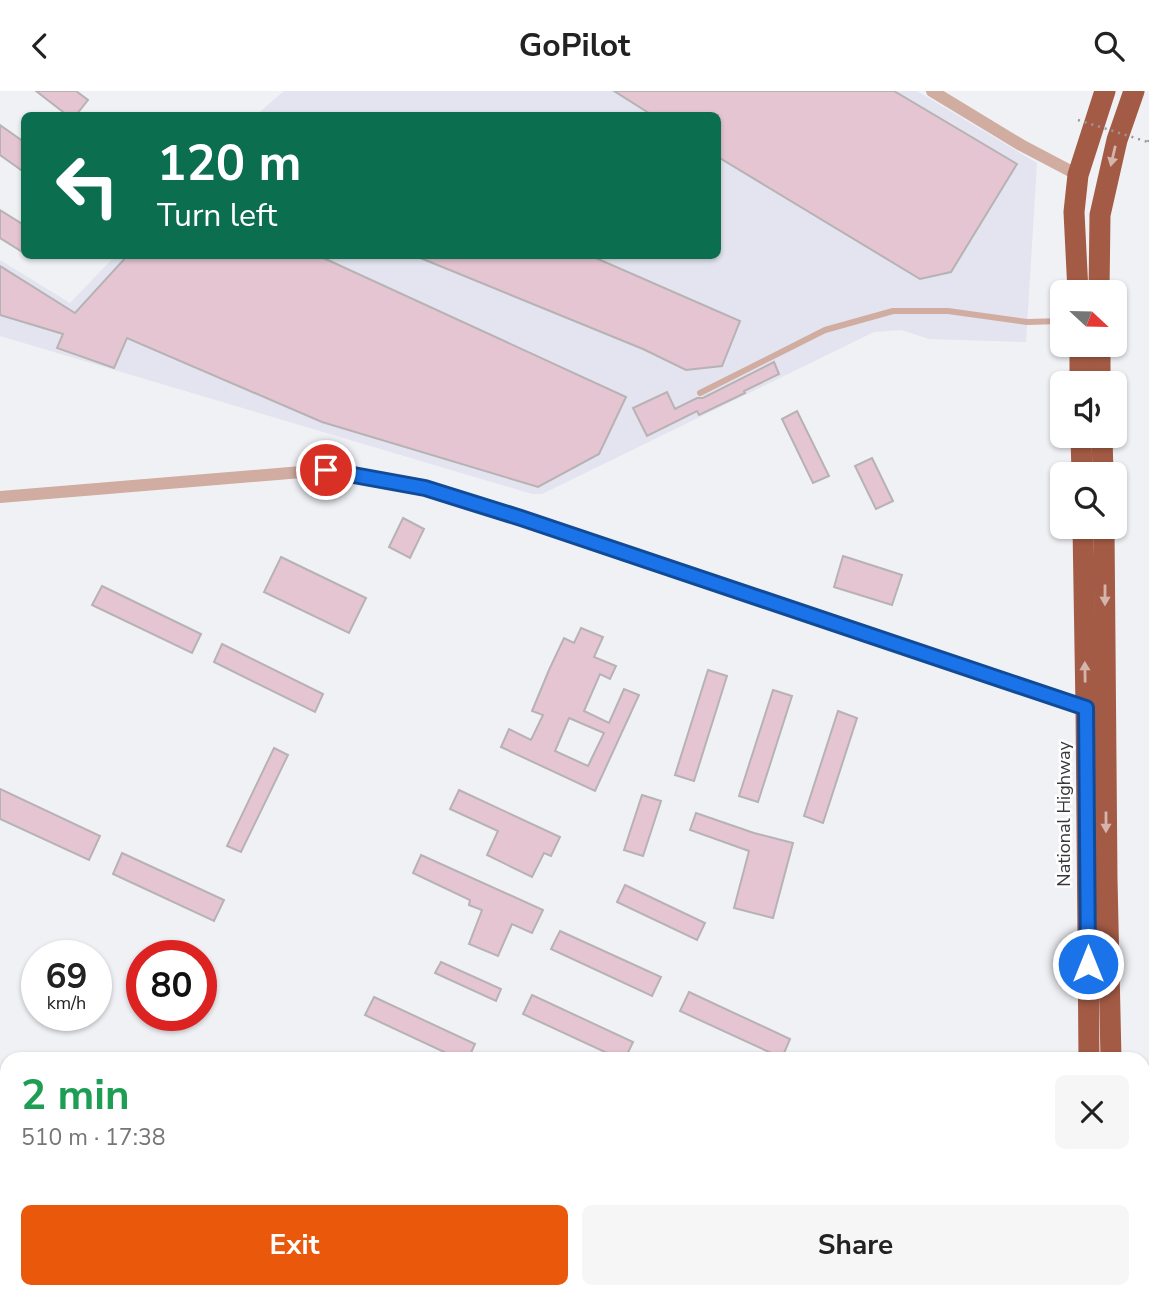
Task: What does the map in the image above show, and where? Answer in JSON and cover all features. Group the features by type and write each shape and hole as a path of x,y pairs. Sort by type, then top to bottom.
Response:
{"highway":[{"path":"1077,280 1074,212 1078,175 1105,91"},
{"path":"1099,280 1100,215 1117,140 1134,91"},
{"name":"National Highway","path":"1083,539 1088,1052"},
{"path":"1104,539 1111,1052"}],"street":[{"path":"932,91 1021,145 1078,175"},
{"path":"0,497 326,470 425,488 1086,708"}],"lane":[{"path":"700,393 825,330 893,311 948,311 1027,322 1050,321"}],"path":[{"path":"1078,120 1148,141"}],"shaded area":[{"path":"284,91 917,91 1037,163 1026,342 929,339 901,330 874,332 542,494 532,494 0,336 0,260 70,303 112,259 721,259 721,112 260,112"}],"building":[{"path":"36,91 76,91 88,100 78,112 63,112"},
{"path":"614,91 894,91 1017,164 951,272 920,279 721,159 721,112 647,112"},
{"path":"0,125 21,140 21,170 0,155"},
{"path":"0,210 21,223 21,251 0,238"},
{"path":"124,259 326,259 626,397 599,454 538,487 322,422 127,338 114,368 57,348 63,334 0,315 0,266 75,313"},
{"path":"423,259 598,259 740,321 722,366 686,370 643,349"},
{"path":"774,362 779,374 699,415 697,411 647,436 633,408 667,392 675,409"},
{"path":"797,411 829,476 813,483 782,419"},
{"path":"872,458 893,501 876,509 855,466"},
{"path":"403,518 424,529 410,558 389,547"},
{"path":"843,556 902,575 892,605 834,587"},
{"path":"281,557 366,598 349,633 264,592"},
{"path":"102,586 201,634 192,653 92,605"},
{"path":"581,628 603,637 594,657 616,666 610,679 600,674 584,711 609,723 624,689 639,695 595,791 501,747 509,729 531,740 543,715 532,711 549,670 564,638 574,643","holes":["569,718 604,733 588,766 555,751"]},
{"path":"222,644 323,694 315,712 214,662"},
{"path":"708,670 727,676 694,781 675,775"},
{"path":"773,690 792,696 758,802 739,796"},
{"path":"838,711 857,718 823,823 804,816"},
{"path":"274,748 288,755 241,852 227,846"},
{"path":"0,789 100,836 89,860 0,819"},
{"path":"459,790 560,837 551,856 544,853 532,877 487,855 498,831 450,809"},
{"path":"642,795 661,801 643,856 624,850"},
{"path":"696,813 793,843 773,918 734,908 749,851 690,830"},
{"path":"122,853 224,900 214,921 113,874"},
{"path":"421,855 543,910 532,933 512,924 498,956 469,944 482,910 469,905 470,900 413,873"},
{"path":"625,885 705,923 697,940 617,902"},
{"path":"560,931 661,977 652,996 551,949"},
{"path":"441,962 501,989 496,1001 435,973"},
{"path":"689,992 790,1039 785,1052 769,1052 680,1011"},
{"path":"532,995 633,1042 628,1052 605,1052 523,1014"},
{"path":"374,997 475,1044 471,1052 444,1052 365,1015"}],"route":[{"path":"326,470 425,488 521,518 1086,708 1088,964"}]}
